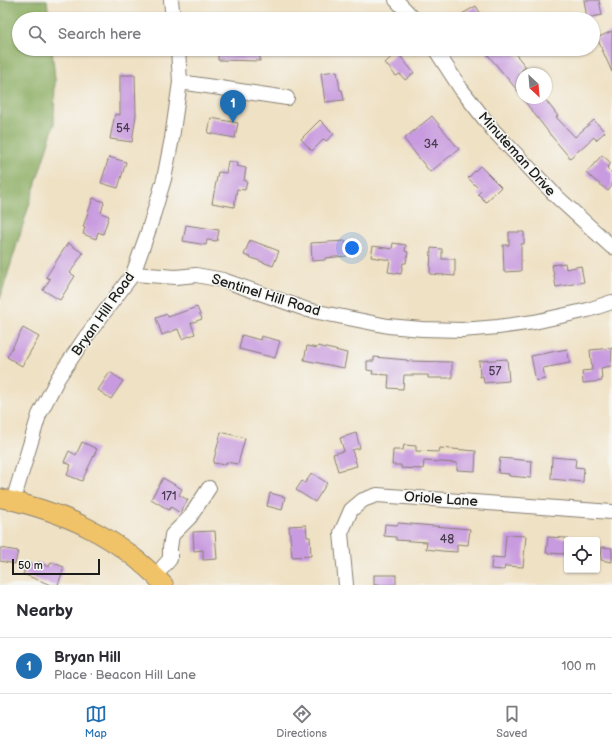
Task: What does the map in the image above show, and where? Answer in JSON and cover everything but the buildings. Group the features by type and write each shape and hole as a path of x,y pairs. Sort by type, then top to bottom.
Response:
{"main road":[{"path":"7,499 33,505 83,524 109,539 134,557 159,580"}],"street":[{"path":"171,0 172,12"},
{"path":"396,0 407,12"},
{"name":"Bryan Hill Road","path":"7,499 39,415 58,378 85,338 133,274 149,229 164,179 172,138 180,82 178,56"},
{"name":"Minuteman Drive","path":"440,56 461,89 493,130 556,196 612,247"},
{"path":"180,82 287,98"},
{"name":"Sentinel Hill Road","path":"133,274 176,276 196,275 210,277 223,280 308,310 388,326 422,329 462,330 534,322 588,310 612,302"},
{"path":"159,580 170,559 172,535 190,517 209,488"},
{"name":"Oriole Lane","path":"346,585 341,533 351,510 363,500 377,495 612,512"}],"green space":[{"path":"0,0 47,0 48,12 12,12 12,56 53,56 55,79 54,125 0,299"}],"place":[{"name":"Bryan Hill","path":"233,123"}]}
